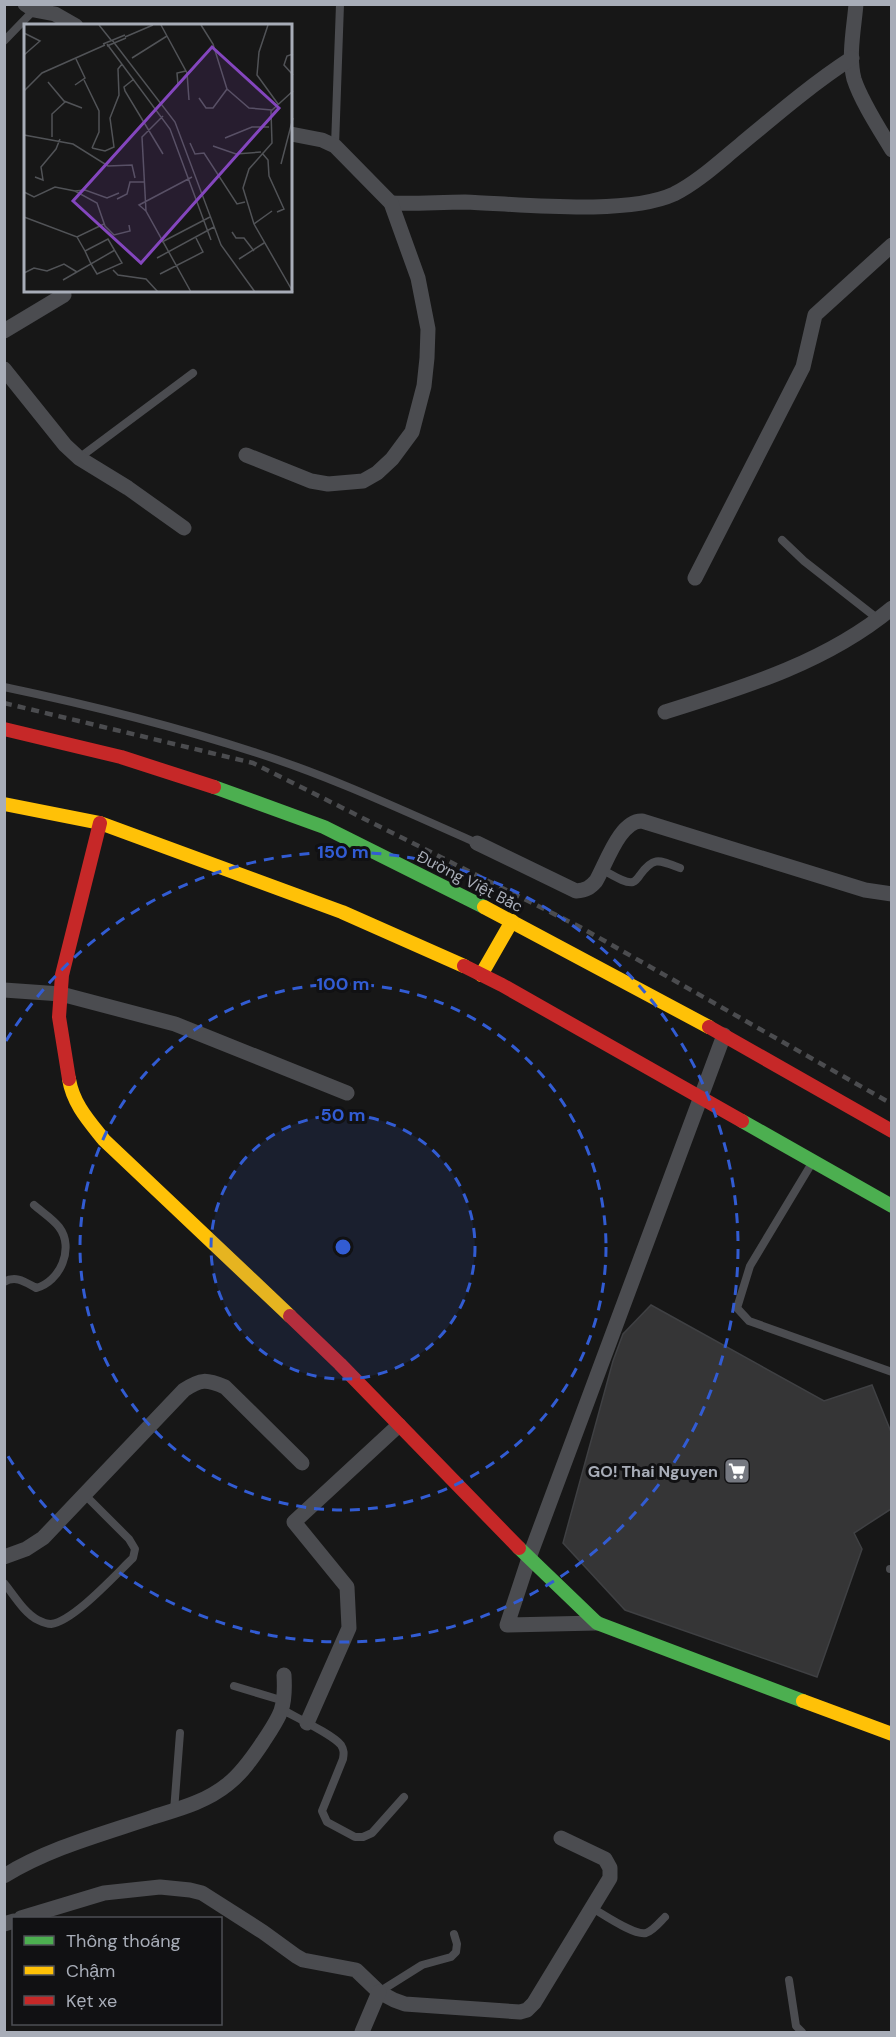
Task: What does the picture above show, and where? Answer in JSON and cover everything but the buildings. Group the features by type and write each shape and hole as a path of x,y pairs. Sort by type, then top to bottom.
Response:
{"street":[{"path":"855,4 852,58 854,79 891,150"},
{"path":"29,7 58,9 74,24"},
{"path":"391,203 461,202 589,206 635,204 672,195 697,180 792,102 852,58"},
{"path":"246,455 311,481 328,484 363,481 377,473 392,459 412,432 424,386 428,329 418,278 391,203 335,146 322,140 292,134"},
{"path":"695,578 803,367 815,315 891,246"},
{"path":"4,331 64,295"},
{"path":"4,369 64,445 79,458 128,488 184,528"},
{"path":"665,712 736,690 815,658 878,619 891,608"},
{"name":"Đường Việt Bắc","path":"4,729 121,757 226,791 324,827 512,921 724,1035 891,1131"},
{"path":"4,804 100,824 342,912 446,957 701,1097 891,1206"},
{"path":"477,843 576,891 591,887 603,870 626,826 642,821 865,890 891,894"},
{"path":"100,824 62,975 59,1017 71,1091 81,1113 104,1140 340,1364 529,1558 597,1623"},
{"path":"481,975 512,921"},
{"path":"4,990 61,994 175,1024 347,1093"},
{"path":"724,1035 529,1558 507,1625 597,1623 891,1734"},
{"path":"4,1557 26,1549 43,1538 184,1390 196,1382 209,1381 225,1388 302,1463"},
{"path":"307,1724 350,1628 347,1587 294,1522 399,1425"},
{"path":"4,1876 64,1848 199,1802 229,1784 253,1756 283,1705 284,1675"},
{"path":"24,1917 104,1893 160,1887 190,1890 202,1893 303,1960 356,1970 380,1992 394,2000 405,2004 520,2012 527,2010 534,2003 610,1878 610,1868 604,1859 561,1838"},
{"path":"362,2032 380,1992"}],"lane":[{"path":"335,146 340,4"},
{"path":"4,41 29,7"},
{"path":"79,458 193,373"},
{"path":"782,540 804,561 878,619"},
{"path":"4,687 156,722 259,753 477,843"},
{"path":"603,870 632,882 655,860 680,868"},
{"path":"813,1162 750,1266 737,1308 749,1321 891,1372"},
{"path":"4,1282 17,1278 36,1288 46,1285 57,1274 66,1254 60,1228 34,1204"},
{"path":"4,1583 26,1611 37,1620 50,1624 79,1610 134,1558 135,1549 129,1539 84,1494"},
{"path":"234,1686 283,1705 307,1724 338,1742 344,1752 321,1811 327,1822 355,1837 363,1837 372,1833 404,1797"},
{"path":"174,1810 180,1733"},
{"path":"592,1908 641,1934 648,1933 665,1917"},
{"path":"380,1992 422,1965 451,1957 456,1952 457,1944 454,1934"},
{"path":"789,1980 796,2026 801,2032"}],"railway":[{"path":"4,703 253,763 580,927 892,1104"}],"traffic: fast":[{"path":"214,787 324,827 484,907"},
{"path":"742,1121 892,1206"},
{"path":"519,1548 597,1623 803,1701"}],"traffic: slow":[{"path":"4,804 100,823 342,912 464,966"},
{"path":"484,907 709,1027"},
{"path":"481,975 512,921"},
{"path":"69,1079 78,1104 104,1140 290,1316"},
{"path":"803,1701 892,1734"}],"traffic: jam":[{"path":"4,729 121,757 214,787"},
{"path":"69,1079 59,1017 62,975 100,823"},
{"path":"464,966 502,985 742,1121"},
{"path":"709,1027 892,1131"},
{"path":"290,1316 340,1364 519,1548"}],"place":[{"name":"GO! Thai Nguyen","path":"737,1471"}]}
